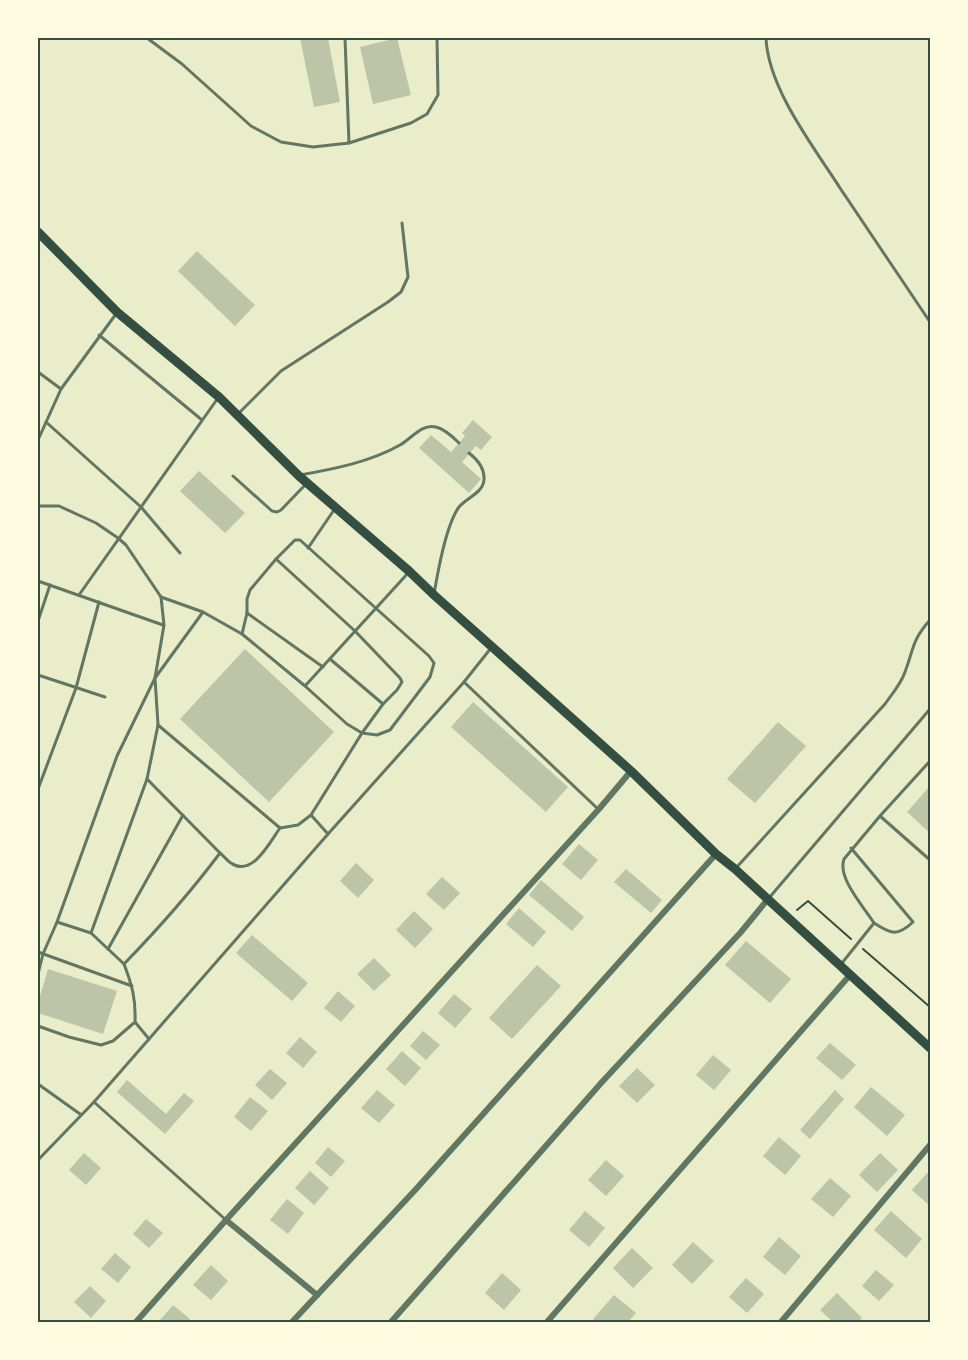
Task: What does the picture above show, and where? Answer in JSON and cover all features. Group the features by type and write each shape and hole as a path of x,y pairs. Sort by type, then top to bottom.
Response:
{"main road":[{"path":"38,232 117,312 219,397 299,476 409,571 631,771 716,854 930,1048"}],"street":[{"path":"136,1323 631,771"},
{"path":"292,1323 417,1188 716,854"},
{"path":"391,1323 602,1082 741,932 768,899"},
{"path":"547,1323 850,975"},
{"path":"781,1323 930,1145"},
{"path":"226,1220 317,1295"}],"lane":[{"path":"147,38 182,64 251,126 282,142 313,147 349,143 411,123 427,114 438,95 437,38"},
{"path":"345,38 349,143"},
{"path":"766,38 766,50 778,86 800,127 930,322"},
{"path":"237,415 281,371 401,292 408,277 402,223"},
{"path":"38,440 39,430 61,389 117,312"},
{"path":"99,335 202,420"},
{"path":"38,372 61,389"},
{"path":"79,595 219,397"},
{"path":"45,422 141,507 180,554"},
{"path":"299,476 381,454 402,445 423,428 436,426 459,443"},
{"path":"434,595 451,523 460,507 482,488 484,482 483,469 475,457 469,453"},
{"path":"233,476 272,511 277,512 307,483"},
{"path":"38,506 59,506 96,523 118,538 126,545 161,597 164,625 155,678 158,725 147,779 91,933"},
{"path":"308,548 336,507"},
{"path":"161,597 202,612 242,634 347,724 362,733 377,735 390,730 430,677 434,663 300,540 295,540 250,590 242,634"},
{"path":"147,779 232,865 244,866 253,863 280,828 298,825 311,815 362,733 402,682 355,631 276,559"},
{"path":"305,686 409,571"},
{"path":"38,581 164,625"},
{"path":"38,621 50,585"},
{"path":"38,789 76,688 99,602"},
{"path":"38,974 117,756 155,678 202,612"},
{"path":"247,613 323,667"},
{"path":"735,869 885,704 906,671 917,636 930,620"},
{"path":"38,1160 94,1102 464,682 492,646"},
{"path":"330,659 383,704"},
{"path":"38,675 105,697"},
{"path":"464,682 599,809"},
{"path":"768,899 930,709"},
{"path":"158,725 280,828"},
{"path":"851,848 913,922 903,931 888,932 874,923 845,880 842,864 851,848 930,762"},
{"path":"108,949 183,815"},
{"path":"311,815 328,834"},
{"path":"880,816 930,860"},
{"path":"124,964 193,889 220,853"},
{"path":"57,922 91,933 124,964 133,987 136,1005 135,1022 149,1039"},
{"path":"840,965 874,923"},
{"path":"38,952 133,987"},
{"path":"38,1026 101,1045 113,1041 135,1022"},
{"path":"38,1084 80,1115"},
{"path":"94,1102 226,1220"}],"building":[{"path":"300,38 328,38 340,102 314,107"},
{"path":"397,38 411,95 373,104 360,47"},
{"path":"197,251 255,305 235,326 178,271"},
{"path":"473,420 492,437 481,450 476,446 462,462 481,479 469,493 419,448 431,435 451,452 465,436 462,433"},
{"path":"199,471 245,513 225,533 180,491"},
{"path":"245,649 334,732 269,802 180,719"},
{"path":"473,702 568,787 546,812 451,727"},
{"path":"778,722 806,746 755,803 727,779"},
{"path":"930,786 930,833 907,812"},
{"path":"579,844 598,860 581,880 562,864"},
{"path":"356,863 374,880 358,898 340,881"},
{"path":"626,869 662,900 651,913 614,882"},
{"path":"442,877 460,893 444,910 426,894"},
{"path":"541,880 584,917 572,931 529,895"},
{"path":"519,908 546,932 533,947 506,924"},
{"path":"414,911 433,929 415,948 396,930"},
{"path":"252,935 308,983 292,1001 236,953"},
{"path":"746,941 791,979 770,1003 725,965"},
{"path":"374,958 391,975 374,991 357,974"},
{"path":"537,965 561,986 512,1039 489,1018"},
{"path":"48,969 117,991 103,1034 38,1013 38,1003"},
{"path":"338,991 355,1006 341,1022 324,1008"},
{"path":"454,994 472,1009 455,1028 438,1013"},
{"path":"423,1031 440,1045 426,1060 410,1046"},
{"path":"300,1037 317,1052 303,1068 286,1053"},
{"path":"830,1043 856,1065 842,1080 816,1058"},
{"path":"402,1051 421,1068 405,1086 386,1069"},
{"path":"713,1055 731,1070 714,1090 696,1075"},
{"path":"637,1068 655,1085 637,1103 619,1086"},
{"path":"270,1069 287,1083 272,1100 255,1085"},
{"path":"127,1080 166,1114 184,1093 194,1101 165,1134 117,1092"},
{"path":"871,1087 905,1115 887,1136 854,1107"},
{"path":"377,1090 395,1105 379,1123 361,1108"},
{"path":"835,1090 844,1099 810,1139 800,1130"},
{"path":"250,1097 268,1111 251,1131 234,1117"},
{"path":"779,1137 801,1156 785,1175 763,1156"},
{"path":"328,1147 345,1161 331,1177 315,1163"},
{"path":"84,1153 101,1168 86,1185 69,1170"},
{"path":"880,1153 898,1170 877,1192 859,1175"},
{"path":"606,1160 624,1176 606,1196 588,1180"},
{"path":"310,1171 329,1188 314,1205 295,1188"},
{"path":"927,1173 930,1176 930,1206 912,1190"},
{"path":"830,1178 851,1196 833,1217 811,1199"},
{"path":"287,1199 304,1213 288,1234 270,1220"},
{"path":"585,1211 605,1228 589,1247 569,1230"},
{"path":"891,1211 922,1239 906,1258 874,1230"},
{"path":"146,1219 163,1233 149,1248 133,1234"},
{"path":"779,1237 801,1256 785,1275 763,1257"},
{"path":"693,1242 714,1261 692,1284 672,1265"},
{"path":"632,1248 653,1268 633,1288 613,1268"},
{"path":"115,1253 131,1267 118,1283 101,1269"},
{"path":"211,1265 228,1281 211,1300 193,1285"},
{"path":"876,1270 894,1285 879,1301 862,1286"},
{"path":"502,1273 521,1290 504,1310 485,1293"},
{"path":"746,1278 764,1294 747,1313 729,1297"},
{"path":"90,1286 106,1301 91,1318 74,1302"},
{"path":"837,1293 862,1318 858,1322 833,1322 820,1310"},
{"path":"614,1295 636,1313 628,1322 597,1322 593,1319"},
{"path":"173,1305 190,1319 187,1322 162,1322 160,1320"}]}
